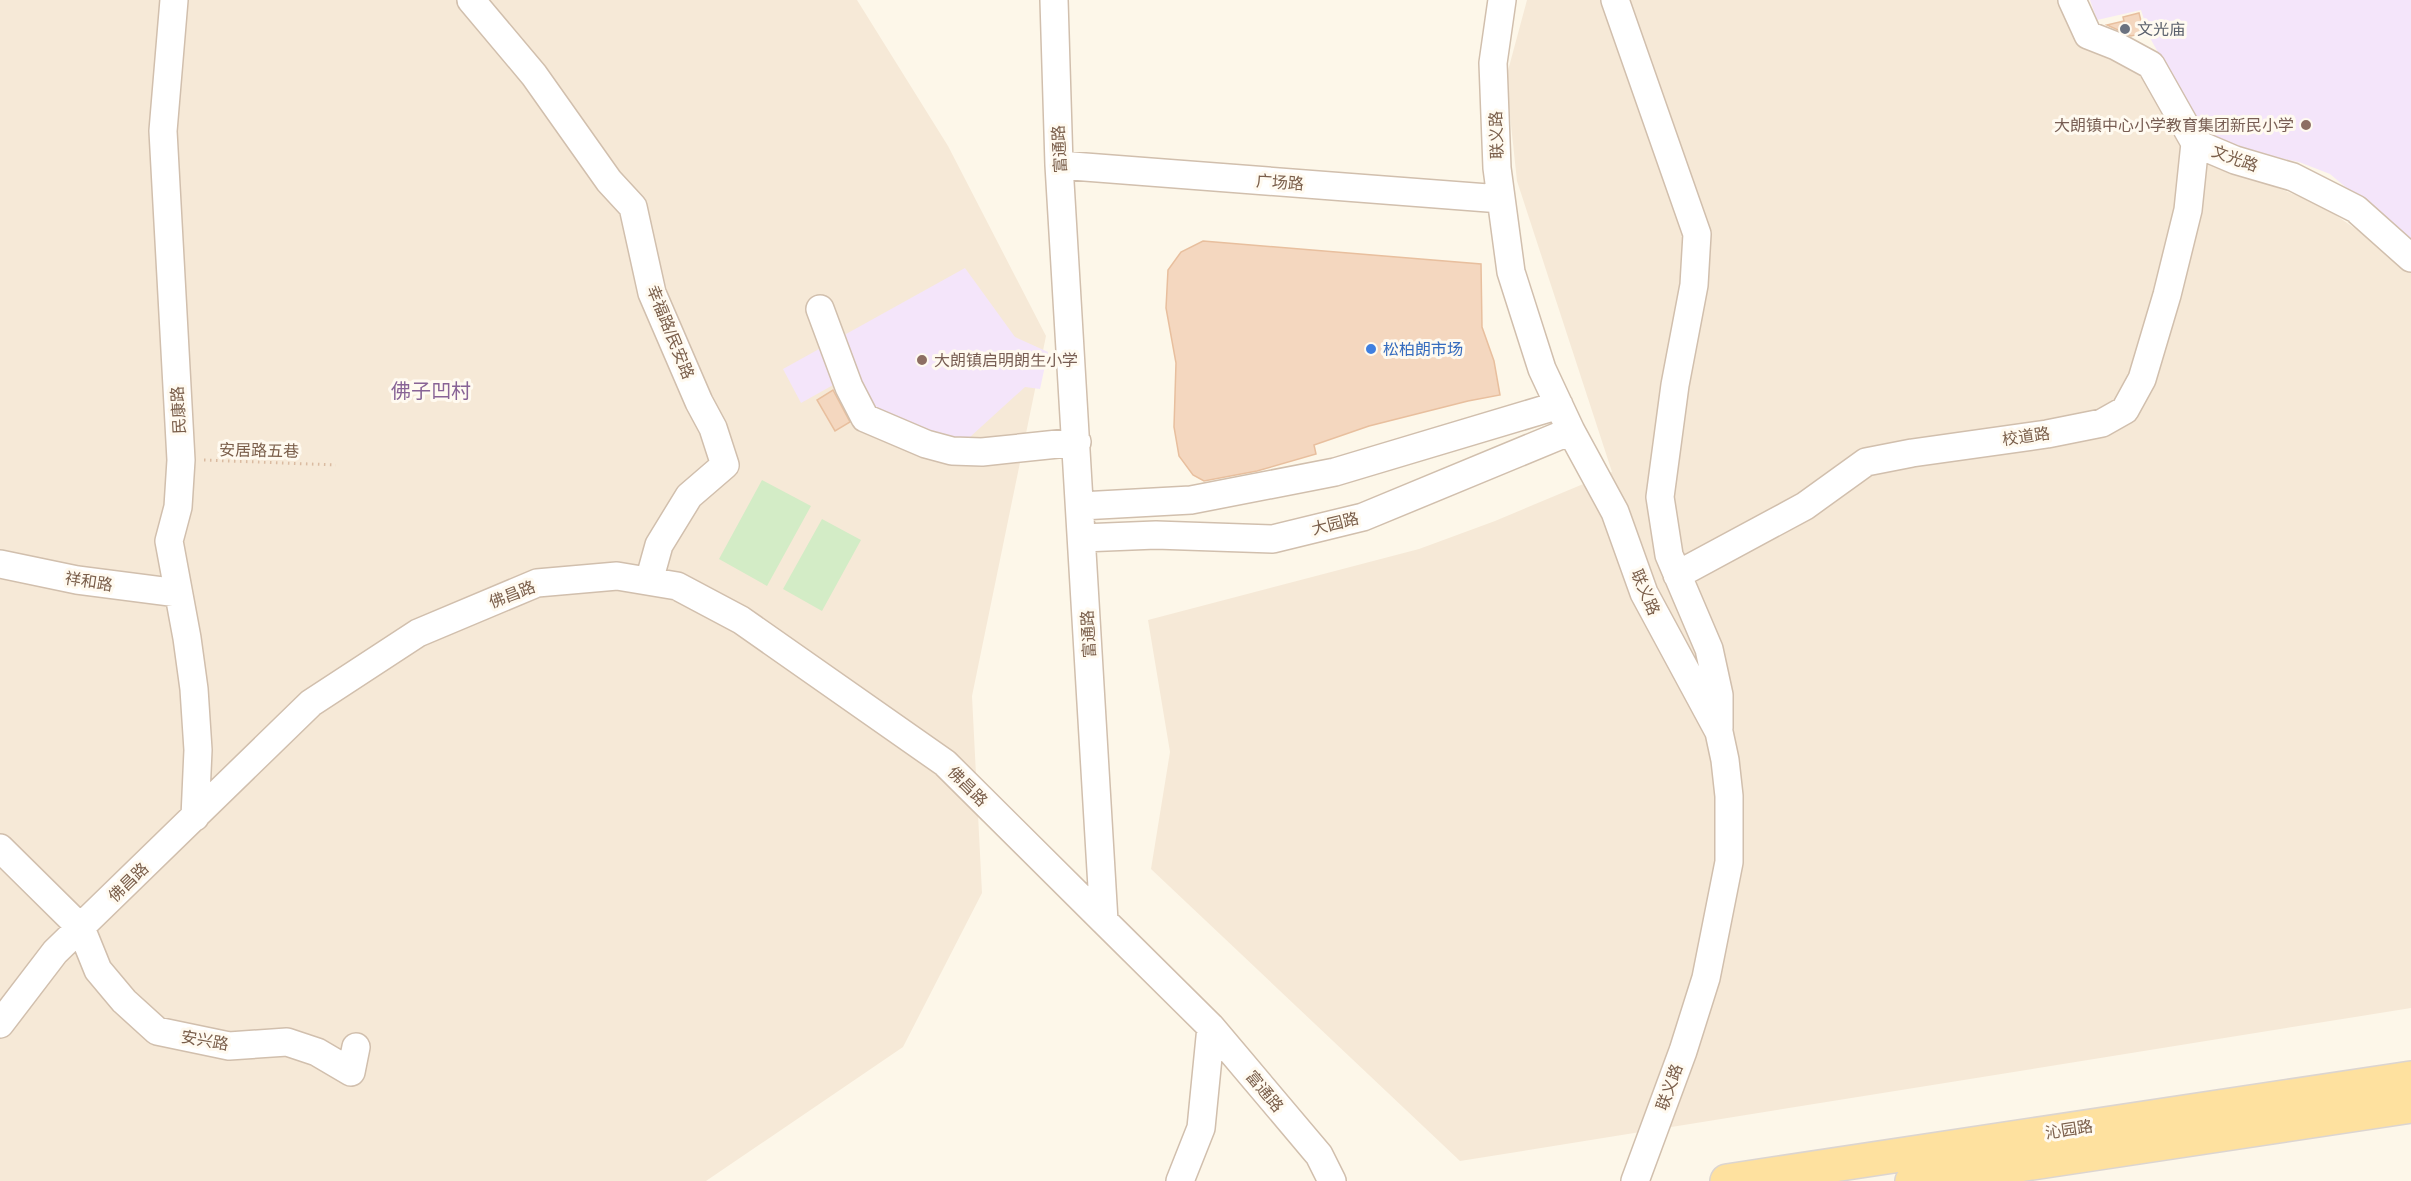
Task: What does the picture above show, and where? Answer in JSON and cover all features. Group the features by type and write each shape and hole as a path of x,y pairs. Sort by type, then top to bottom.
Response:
{"main road":[{"name":"沁园路","path":"1727,1181 2411,1078"},
{"name":"沁园路","path":"1912,1181 2411,1106"}],"street":[{"name":"民康路","path":"174,0 163,131 181,460 178,507 169,541 187,638 195,699 198,750 195,817"},
{"name":"幸福路/民安路","path":"471,0 534,75 609,181 633,207 652,293 716,438 724,465 689,496 659,545 649,581"},
{"name":"富通路","path":"1054,0 1059,165 1104,921 1211,1027 1319,1155 1332,1181"},
{"name":"联义路","path":"1502,0 1493,63 1497,168 1511,272 1542,369 1571,431 1615,512 1644,593 1719,732 1725,760 1729,796 1729,862 1706,978 1683,1051 1635,1181"},
{"path":"1615,0 1697,234 1694,285 1675,385 1660,497 1669,555 1709,649 1719,695 1719,732"},
{"name":"文光路","path":"2072,0 2088,35 2116,46 2151,65 2195,142 2235,160 2293,177 2356,209 2411,258"},
{"name":"校道路","path":"1677,575 1805,506 1866,462 1912,453 2047,434 2102,423 2125,410 2142,379 2167,295 2188,210 2195,142"},
{"name":"广场路","path":"1059,165 1501,199"},
{"path":"820,309 849,387 865,418 926,444 952,451 982,452 1077,442"},
{"path":"1081,506 1191,500 1335,472 1559,405"},
{"name":"大园路","path":"1082,538 1156,535 1274,539 1363,517 1571,431"},
{"name":"祥和路","path":"0,564 77,580 178,593"},
{"name":"佛昌路","path":"0,1024 56,952 311,703 418,633 537,583 617,576 677,586 741,620 945,764 1104,921"},
{"path":"0,848 81,928"},
{"name":"安兴路","path":"81,928 98,970 124,1001 157,1031 229,1046 287,1041 317,1052 351,1072 356,1047"},
{"path":"1180,1181 1201,1128 1211,1027"}],"path":[{"name":"安居路五巷","path":"181,460 336,465"}],"shaded area":[{"path":"0,0 857,0 948,146 1046,336 972,696 982,893 903,1047 706,1181 0,1181"},
{"path":"1527,0 2063,0 2125,55 2234,171 2321,205 2392,254 2411,270 2411,1008 1460,1161 1151,869 1170,752 1148,620 1419,549 1495,521 1612,472 1517,181 1506,78"},
{"name":"大朗镇中心小学教育集团新民小学","path":"2090,0 2411,0 2411,242 2330,174 2299,162 2233,148 2209,136 2193,114 2150,38 2141,10 2097,20"},
{"name":"大朗镇启明朗生小学","path":"965,268 1015,337 1048,352 1040,389 1025,387 970,437 945,444 869,411 851,375 801,403 783,369"}],"green space":[{"path":"762,480 811,506 767,586 719,559"},
{"path":"822,519 861,540 822,611 783,589"}],"building":[{"name":"文光庙","path":"2139,13 2144,33 2131,36 2107,25 2124,21 2123,17"},
{"name":"松柏朗市场","path":"1203,241 1481,264 1482,327 1494,361 1500,395 1369,426 1314,445 1316,454 1257,471 1204,481 1193,475 1179,456 1174,427 1176,363 1166,308 1168,270 1181,252"},
{"path":"833,390 850,422 835,431 817,400"}],"place":[{"name":"文光庙","path":"2125,29"},
{"name":"大朗镇中心小学教育集团新民小学","path":"2306,125"},
{"name":"松柏朗市场","path":"1371,349"},
{"name":"大朗镇启明朗生小学","path":"922,360"}],"district":[{"name":"佛子凹村","path":"431,391"}]}
